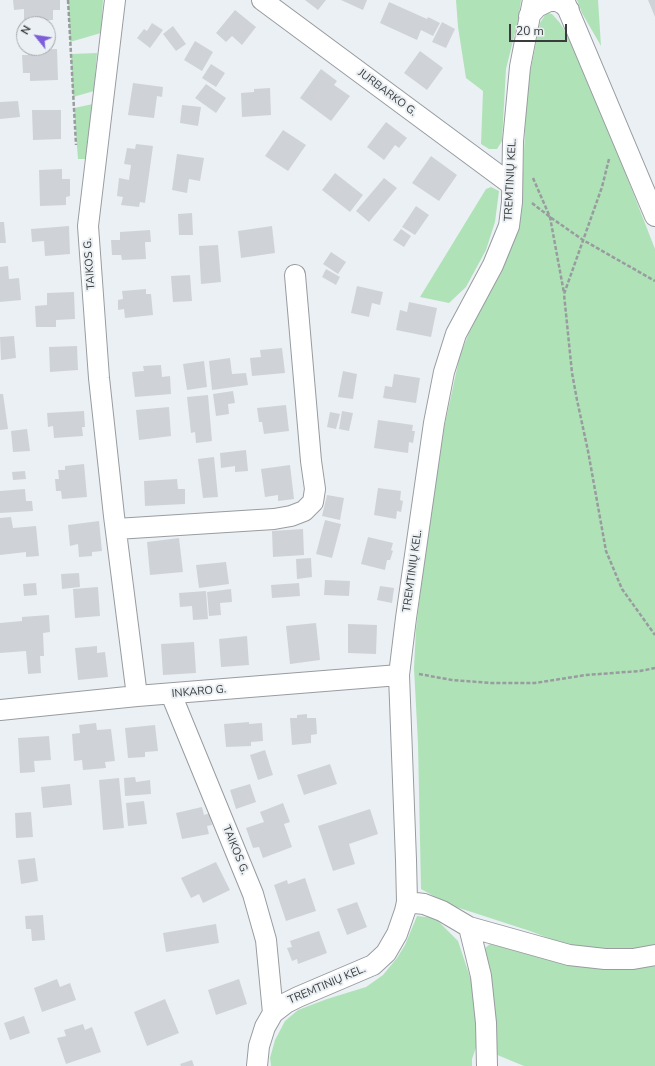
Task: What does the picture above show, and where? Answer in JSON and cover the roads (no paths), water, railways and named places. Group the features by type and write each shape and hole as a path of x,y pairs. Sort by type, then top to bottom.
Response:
{"street":[{"name":"TAIKOS G.","path":"115,0 88,226 99,378 137,696"},
{"name":"JURBARKO G.","path":"262,0 512,186"},
{"name":"TREMTINIŲ KEL.","path":"256,1066 259,1046 265,1027 273,1013 286,1002 373,966 386,953 397,934 405,911 407,902 399,675 434,423 444,372 456,334 493,265 509,226 512,202 513,141 520,74 531,8 537,7 549,0 567,5 655,216"},
{"path":"116,528 274,519 291,516 304,511 313,502 315,489 311,461 295,275"},
{"name":"INKARO G.","path":"0,710 137,696 399,675"},
{"name":"TAIKOS G.","path":"171,694 253,894 266,940 273,1013"},
{"path":"407,902 424,904 442,911 469,926 569,955 606,959 633,959 655,955"},
{"path":"469,926 481,976 486,1023 487,1066"}]}
